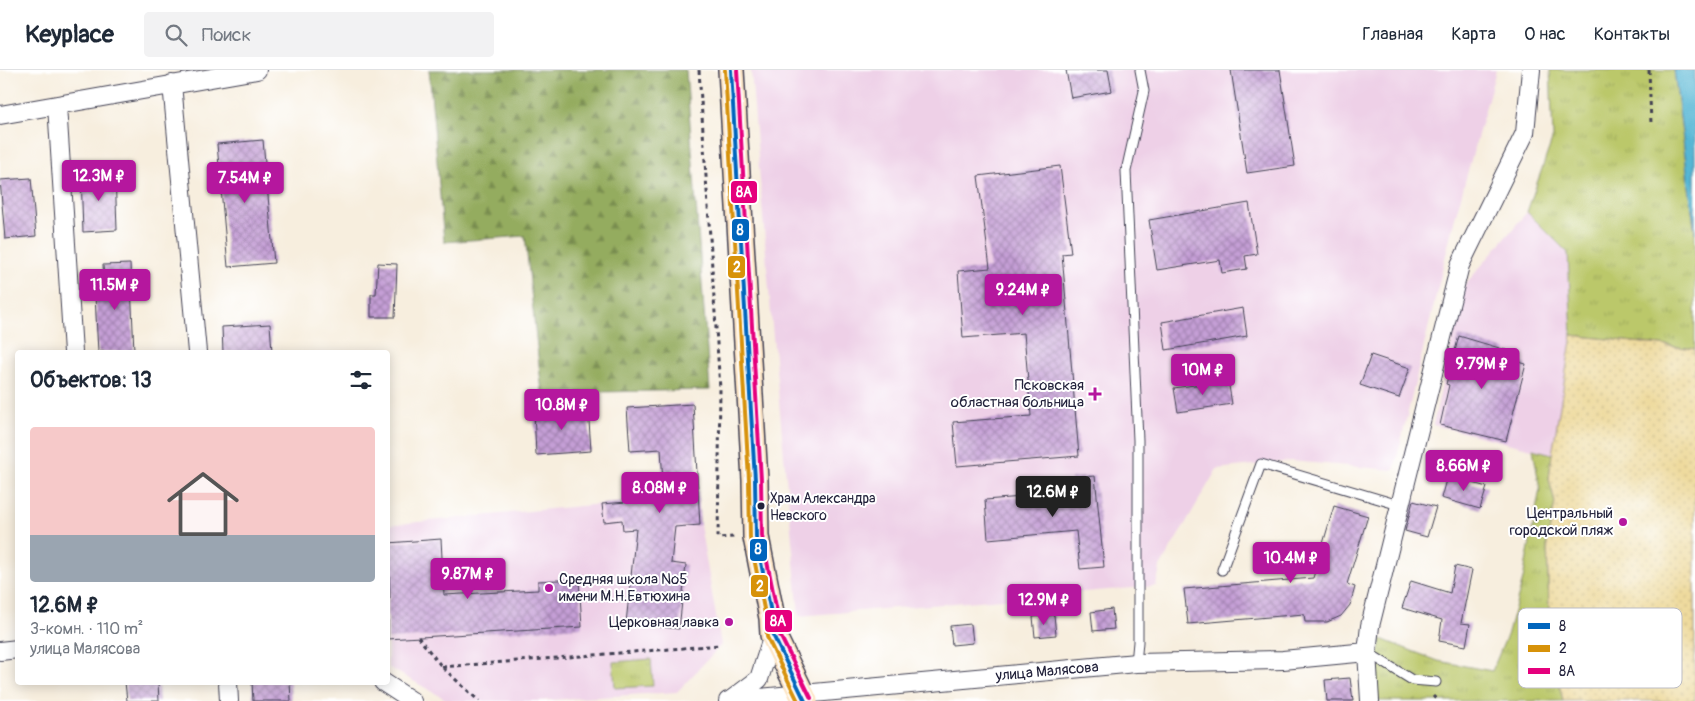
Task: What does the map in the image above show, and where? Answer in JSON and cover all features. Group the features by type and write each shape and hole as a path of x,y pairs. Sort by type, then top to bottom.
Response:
{"main road":[{"path":"731,70 755,480 756,537 772,618 773,634 804,698"}],"street":[{"path":"1,109 57,104 257,70"},
{"path":"1370,701 1367,652 1370,626 1399,505 1437,367 1460,264 1526,133 1531,70"},
{"path":"172,84 197,350"},
{"path":"57,104 73,350"},
{"path":"729,701 759,679 773,634"},
{"path":"0,651 15,649"},
{"name":"улица Малясова","path":"729,701 804,698 1136,663 1283,660 1367,652"},
{"path":"228,685 229,701"},
{"path":"388,685 412,701"}],"lane":[{"path":"1136,663 1138,642 1138,440 1126,171 1144,90 1140,70"},
{"path":"1222,570 1261,464 1399,505"},
{"path":"1367,652 1412,680 1436,682"}],"path":[{"path":"699,70 720,389 718,538 756,537"},
{"path":"1649,70 1651,124"},
{"path":"418,637 442,667 479,701"},
{"path":"442,667 722,646"}],"shaded area":[{"name":"Псковская областная больница","path":"751,70 1496,70 1453,225 1394,470 1291,461 1217,469 1160,567 1156,586 799,616"},
{"path":"1527,212 1568,253 1572,335 1552,454 1433,425 1465,285"},
{"name":"Средняя школа №5 имени М.Н.Евтюхина","path":"602,504 604,522 622,520 623,530 700,525 721,645 677,692 535,701 449,701 390,668 390,525"}],"green space":[{"path":"429,70 686,70 710,390 542,393 525,236 444,242"},
{"path":"1550,70 1674,70 1695,233 1695,349 1572,335 1568,253 1527,212 1553,137"},
{"path":"1533,449 1552,454 1549,479 1555,503 1547,542 1549,608 1518,608 1518,688 1560,688 1563,701 1369,701 1381,639 1438,661 1492,671 1508,633 1523,579 1540,489"},
{"path":"651,659 653,686 615,688 613,662"}],"sand":[{"name":"Центральный городской пляж","path":"1572,335 1695,349 1695,701 1563,701 1560,688 1682,688 1682,608 1549,608 1547,542 1555,503 1549,479"}],"water":[{"path":"1674,70 1695,70 1695,233"}],"building":[{"path":"1066,70 1108,70 1112,91 1071,98"},
{"path":"1231,70 1280,70 1295,166 1247,173"},
{"path":"263,140 274,263 228,267 217,144"},
{"path":"1060,166 1071,253 1062,254 1079,456 957,466 953,422 1031,416 1024,333 963,338 958,271 990,268 978,176"},
{"path":"115,172 117,230 83,232 81,173"},
{"path":"31,178 36,236 5,239 0,180"},
{"path":"1249,203 1257,254 1245,256 1247,269 1222,273 1220,260 1157,270 1149,220"},
{"path":"378,263 397,264 395,317 371,317 371,294 376,294"},
{"path":"130,264 134,350 98,350 95,296 105,295 103,265"},
{"path":"1243,308 1247,336 1166,350 1162,322"},
{"path":"270,324 272,350 223,350 222,327"},
{"path":"1459,336 1506,350 1504,358 1526,364 1506,441 1440,425 1449,385 1446,384"},
{"path":"1371,355 1410,368 1399,398 1360,385"},
{"path":"1228,380 1232,404 1178,412 1174,388"},
{"path":"693,404 700,525 675,527 671,563 686,565 679,629 626,623 636,529 623,530 622,520 604,522 602,504 664,499 661,449 630,451 627,408"},
{"path":"588,406 591,451 536,455 534,410"},
{"path":"1095,476 1104,567 1080,569 1076,531 988,539 985,500 1072,493 1071,478"},
{"path":"1447,476 1487,487 1480,509 1441,498"},
{"path":"1413,501 1436,507 1427,537 1405,531"},
{"path":"1334,506 1368,516 1347,584 1355,587 1350,605 1341,616 1327,622 1305,622 1304,614 1188,624 1184,589 1313,578"},
{"path":"441,539 444,595 538,590 538,581 579,579 582,627 390,639 390,543"},
{"path":"1455,566 1472,570 1461,623 1470,624 1466,646 1439,641 1442,620 1402,608 1411,581 1450,593"},
{"path":"1112,609 1114,629 1093,631 1091,612"},
{"path":"1054,615 1056,635 1035,637 1033,617"},
{"path":"971,624 973,643 952,645 950,626"},
{"path":"1350,678 1353,701 1327,701 1325,680"},
{"path":"125,685 158,685 159,701 127,701"},
{"path":"252,685 290,685 291,701 253,701"}],"transit line":[{"name":"2","path":"725,70 749,480 750,538 766,619 767,637 798,701"},
{"name":"8","path":"731,70 755,480 756,537 772,618 773,635 805,701"},
{"name":"8А","path":"737,70 761,480 762,536 778,617 779,633 811,698"}],"place":[{"name":"Псковская областная больница","path":"1095,394"},
{"name":"Храм Александра Невского","path":"761,506"},
{"name":"Центральный городской пляж","path":"1623,522"},
{"name":"Средняя школа №5 имени М.Н.Евтюхина","path":"549,588"},
{"name":"Церковная лавка","path":"729,622"}]}
